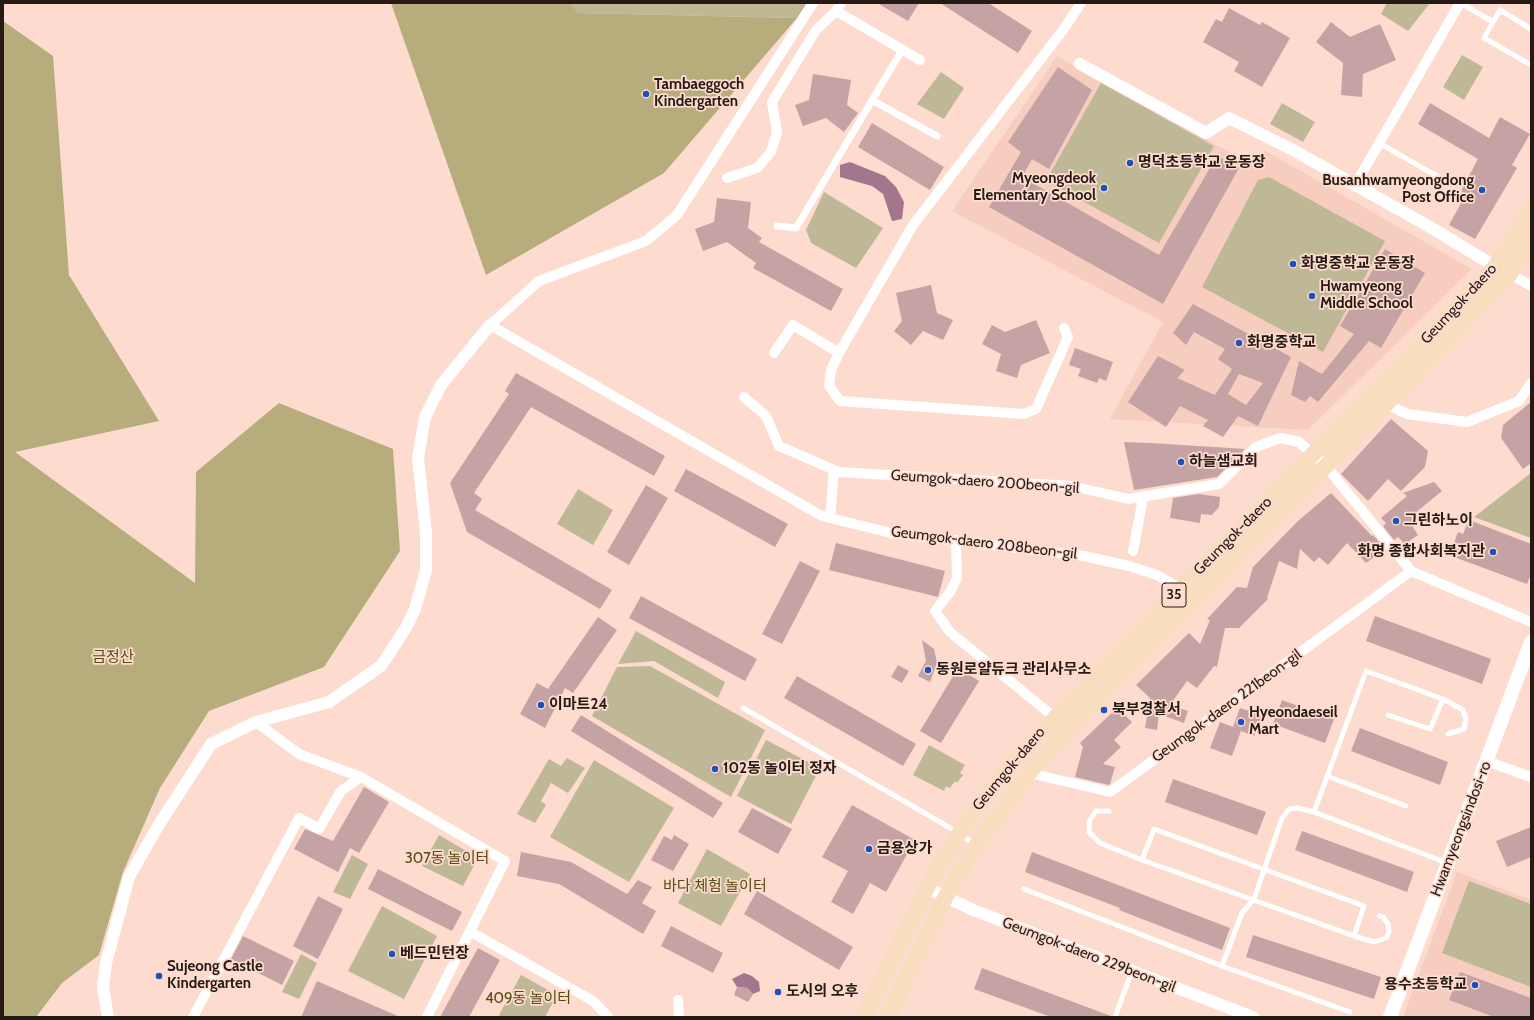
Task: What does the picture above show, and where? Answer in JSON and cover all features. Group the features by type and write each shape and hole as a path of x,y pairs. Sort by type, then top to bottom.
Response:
{"main road":[{"name":"Geumgok-daero","path":"864,1017 927,888 959,833 1014,760 1054,717 1374,394 1495,267 1531,208"},
{"name":"Geumgok-daero","path":"888,1017 945,898 976,846 1029,774 1059,739 1204,589 1326,466 1510,274 1531,239"},
{"name":"Hwamyeongsindosi-ro","path":"1390,1017 1531,642"}],"street":[{"path":"108,1017 103,987 106,963 129,877 158,826 211,744 256,722 329,702 381,666 407,626 416,609 426,570 426,533 418,458 425,416 441,385 490,325 538,281 646,241 677,215 814,3"},
{"path":"1064,328 1068,337 1036,409 1024,414 840,401 829,386 831,370 839,353 913,225 1063,30 1081,3"},
{"path":"1355,185 1461,3"},
{"path":"727,178 757,168 770,152 777,132 772,102 816,30 839,7 902,50 920,60"},
{"path":"777,226 796,228 902,50"},
{"path":"1080,64 1206,133 1229,118 1293,150 1495,267 1531,286"},
{"path":"872,100 937,136"},
{"name":"Geumgok-daero 208beon-gil","path":"490,325 813,511 830,518 891,533 1084,556 1129,566 1157,575 1181,589"},
{"path":"774,353 793,325 839,353"},
{"path":"1386,404 1407,414 1467,422 1519,401 1531,383"},
{"name":"Geumgok-daero 200beon-gil","path":"744,397 766,416 779,446 834,470 951,480 1072,486 1128,499 1143,498 1218,484 1256,447 1280,438 1299,442 1314,453 1326,466 1411,571"},
{"path":"830,518 834,470"},
{"path":"1133,551 1143,498"},
{"path":"956,540 957,578 950,592 935,611 950,632 1054,717"},
{"path":"1411,571 1531,622"},
{"name":"Geumgok-daero 221beon-gil","path":"1029,774 1110,792 1411,571"},
{"path":"256,722 299,754 360,777 504,861 471,932 427,1017"},
{"path":"1486,761 1531,777"},
{"path":"193,1017 299,818 319,829 340,791 360,777"},
{"name":"Geumgok-daero 229beon-gil","path":"927,888 945,898 973,910 1253,1017"},
{"path":"471,932 593,1001 608,1017"},
{"path":"678,1000 679,1017"}],"lane":[{"path":"1461,3 1493,22"},
{"path":"1531,29 1500,10 1484,38 1531,65"},
{"path":"1379,143 1447,182"},
{"path":"1314,812 1366,671 1443,699 1464,710 1466,719 1464,729 1448,734"},
{"path":"1388,715 1430,729 1443,699"},
{"path":"744,708 959,833 976,846"},
{"path":"1327,776 1406,806"},
{"path":"1222,966 1242,913 1254,899 1282,818 1289,809 1297,808 1314,812 1448,864"},
{"path":"1109,811 1096,811 1089,822 1089,832 1100,843 1142,860 1374,942 1386,938 1389,932 1388,924 1384,917 1379,916"},
{"path":"1142,860 1154,829 1364,906 1354,936"},
{"path":"1024,889 1222,966 1350,1012"},
{"path":"1116,1017 1132,971"}],"shaded area":[{"path":"1057,56 1254,166 1264,150 1472,269 1308,430 1110,419 1163,322 952,211"},
{"path":"850,162 885,176 896,187 904,202 902,219 892,221 883,194 872,186 840,177 840,165"},
{"path":"1457,872 1531,900 1531,1017 1403,1017"},
{"path":"744,973 752,976 759,982 760,991 753,994 747,988 737,987 732,979"}],"green space":[{"path":"391,3 571,3 578,13 797,18 664,173 486,275"},
{"path":"571,3 807,3 797,18 578,13"},
{"path":"1387,3 1430,3 1408,31 1381,14"},
{"name":"금정산","path":"3,21 53,56 69,275 159,421 15,452 195,583 196,472 279,403 393,449 400,551 324,667 209,711 160,788 123,872 99,955 62,983 36,1017 3,1017"},
{"path":"1462,55 1483,67 1464,100 1443,87"},
{"path":"941,72 964,88 944,119 917,104"},
{"name":"명덕초등학교 운동장","path":"1101,83 1214,146 1159,243 1046,181"},
{"path":"1282,103 1315,122 1303,142 1270,124"},
{"name":"화명중학교 운동장","path":"1269,177 1385,241 1323,352 1202,287 1258,180"},
{"path":"824,192 883,228 856,268 811,243 806,230"},
{"path":"1531,473 1531,538 1474,517"},
{"path":"578,489 613,510 593,545 557,524"},
{"path":"636,631 725,682 718,698 654,661 618,664"},
{"path":"650,666 765,730 731,797 592,716 617,667"},
{"path":"766,740 820,768 791,824 737,796"},
{"path":"929,745 965,765 960,773 963,775 957,783 955,781 950,788 946,786 944,791 913,775"},
{"path":"567,758 585,768 568,793 551,783 541,801 546,805 535,823 517,814 549,759 561,766"},
{"path":"594,760 674,808 629,882 550,837"},
{"name":"307동 놀이터","path":"439,835 478,858 463,886 422,866"},
{"name":"바다 체험 놀이터","path":"707,849 750,874 721,926 678,903"},
{"path":"352,855 368,864 350,899 333,892"},
{"path":"1469,881 1531,904 1531,987 1442,953"},
{"name":"베드민턴장","path":"382,906 437,936 404,999 348,971"},
{"path":"301,954 317,963 299,999 282,992"},
{"name":"409동 놀이터","path":"521,975 557,995 545,1017 502,1017 499,1015"}],"building":[{"path":"877,3 919,3 908,21"},
{"path":"940,3 988,3 1032,31 1018,53"},
{"path":"1229,8 1260,25 1262,22 1290,38 1262,87 1234,71 1239,62 1203,42 1216,19 1222,22"},
{"path":"1331,22 1350,37 1380,24 1396,60 1363,74 1362,97 1341,95 1343,63 1316,42"},
{"path":"1058,67 1092,90 1049,169 1032,159 1022,177 1159,255 1217,156 1239,168 1163,304 989,207 1021,152 1008,142"},
{"path":"813,74 851,80 847,105 858,113 844,132 826,118 803,126 795,105 809,100"},
{"path":"1430,103 1489,138 1500,117 1530,134 1512,165 1517,168 1475,239 1449,225 1466,194 1461,191 1478,159 1418,124"},
{"path":"872,123 944,167 930,190 858,147"},
{"path":"717,198 751,202 748,228 762,238 759,242 843,289 831,311 753,268 756,263 727,242 703,251 695,229 714,222"},
{"path":"1385,249 1425,273 1381,348 1369,341 1318,402 1310,396 1305,402 1291,395 1299,361 1322,374 1354,334 1340,326"},
{"path":"931,285 937,313 953,320 943,340 923,331 911,345 894,331 902,321 896,293"},
{"path":"1193,304 1291,357 1258,426 1238,416 1223,437 1203,426 1208,420 1180,406 1166,427 1128,402 1158,356 1185,370 1177,378 1215,395 1232,369 1218,359 1225,349 1194,332 1186,345 1173,333","holes":["1239,374 1263,383 1246,405 1228,394"]},
{"path":"1036,320 1050,353 1021,365 1017,378 996,371 1001,354 982,344 992,325 1005,332"},
{"path":"1075,348 1113,362 1106,381 1099,378 1097,383 1078,376 1081,369 1069,365"},
{"path":"516,373 665,456 654,476 531,407 474,493 482,499 475,510 612,590 600,609 467,532 450,483 509,394 505,391"},
{"path":"1531,402 1531,463 1523,469 1501,438 1503,425"},
{"path":"1391,419 1428,451 1425,467 1401,491 1388,479 1368,501 1341,474"},
{"name":"하늘샘교회","path":"1124,442 1245,449 1217,477 1134,490"},
{"path":"686,469 788,524 775,547 674,491"},
{"path":"1434,482 1442,491 1414,514 1413,527 1418,535 1405,544 1398,537 1394,540 1383,526 1386,523 1381,518 1407,496 1403,493"},
{"path":"646,485 668,498 629,565 607,552"},
{"path":"1331,493 1385,549 1366,563 1347,543 1328,565 1319,557 1314,562 1300,549 1297,569 1279,561 1267,598 1268,599 1239,628 1225,628 1217,667 1214,666 1197,688 1187,681 1170,705 1188,711 1184,723 1159,714 1157,730 1145,728 1150,698 1136,685 1189,633 1200,644 1210,620 1207,619 1237,587 1247,588 1253,567 1298,521"},
{"path":"1199,494 1220,497 1219,507 1212,515 1201,514 1200,523 1170,518 1173,498"},
{"name":"화명 종합사회복지관","path":"1469,520 1531,544 1531,574 1527,584 1454,557 1458,547 1453,546 1458,532 1463,534"},
{"path":"836,543 945,571 938,597 829,570"},
{"path":"800,561 820,571 782,644 762,634"},
{"path":"641,596 757,659 745,681 629,618"},
{"path":"1375,616 1491,659 1482,684 1366,641"},
{"path":"598,617 617,630 573,693 565,688 545,728 520,714 537,683 548,689"},
{"name":"동원로얄듀크 관리사무소","path":"922,640 934,649 937,663 930,682 918,676 926,661"},
{"path":"898,665 909,671 902,683 891,677"},
{"path":"958,668 979,681 941,743 920,731"},
{"path":"797,676 916,744 903,766 784,698"},
{"path":"1282,700 1334,719 1325,743 1273,724"},
{"path":"1117,708 1132,722 1114,740 1121,747 1103,764 1115,767 1110,784 1075,777 1083,747 1080,743"},
{"path":"1240,708 1262,715 1254,736 1241,731 1232,756 1210,748 1220,722 1233,727"},
{"path":"581,715 723,803 713,818 571,731"},
{"path":"1360,728 1448,762 1440,785 1351,751"},
{"name":"102동 놀이터 정자","path":"712,762 723,768 718,777 708,771"},
{"path":"1173,779 1266,812 1257,835 1165,802"},
{"path":"364,787 389,802 359,853 350,848 338,872 294,849 305,829 333,841"},
{"name":"금용상가","path":"852,805 915,840 886,892 870,883 853,914 831,902 848,871 822,857"},
{"path":"752,808 792,829 778,854 738,832"},
{"path":"1531,827 1531,857 1507,867 1496,841"},
{"path":"1302,831 1414,872 1407,892 1295,850"},
{"path":"674,835 689,844 673,871 651,860 664,836 672,840"},
{"path":"521,852 571,862 627,894 638,880 652,887 642,903 656,911 643,934 559,884 517,876"},
{"path":"1032,852 1230,928 1222,950 1119,910 1120,908 1025,872"},
{"path":"378,869 462,912 452,931 368,889"},
{"path":"757,891 853,947 839,970 744,914"},
{"path":"318,896 343,909 318,959 293,946"},
{"path":"671,926 723,953 713,973 661,946"},
{"path":"1253,935 1381,977 1374,999 1246,957"},
{"path":"243,936 294,961 282,985 231,959"},
{"path":"478,948 500,960 469,1017 440,1017"},
{"path":"982,968 1111,1017 1051,1017 974,989"},
{"name":"용수초등학교","path":"1460,972 1531,998 1531,1017 1494,1017 1449,1000"},
{"path":"317,981 400,1017 301,1017"},
{"path":"737,987 747,988 753,994 748,1002 734,995"}],"place":[{"name":"Tambaeggoch Kindergarten","path":"646,94"},
{"name":"명덕초등학교 운동장","path":"1130,163"},
{"name":"Myeongdeok Elementary School","path":"1104,188"},
{"name":"Busanhwamyeongdong Post Office","path":"1482,190"},
{"name":"화명중학교 운동장","path":"1293,264"},
{"name":"Hwamyeong Middle School","path":"1312,296"},
{"name":"화명중학교","path":"1239,343"},
{"name":"하늘샘교회","path":"1181,462"},
{"name":"그린하노이","path":"1396,521"},
{"name":"화명 종합사회복지관","path":"1493,552"},
{"name":"동원로얄듀크 관리사무소","path":"928,670"},
{"name":"이마트24","path":"541,705"},
{"name":"북부경찰서","path":"1104,710"},
{"name":"Hyeondaeseil Mart","path":"1241,722"},
{"name":"102동 놀이터 정자","path":"715,769"},
{"name":"금용상가","path":"869,849"},
{"name":"베드민턴장","path":"392,954"},
{"name":"Sujeong Castle Kindergarten","path":"159,976"},
{"name":"용수초등학교","path":"1475,985"},
{"name":"도시의 오후","path":"778,992"}]}
